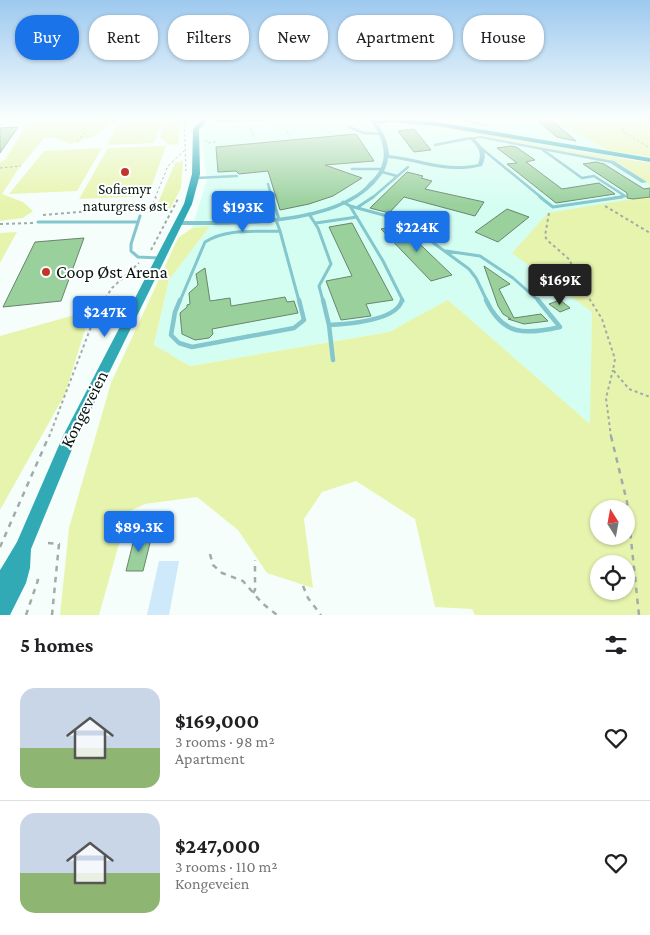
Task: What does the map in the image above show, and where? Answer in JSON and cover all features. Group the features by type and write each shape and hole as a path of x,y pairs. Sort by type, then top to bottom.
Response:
{"main road":[{"name":"Kongeveien","path":"0,596 8,572 23,548 68,441 162,258 190,199 191,177 197,148"},
{"path":"577,148 650,160"},
{"name":"Kongeveien","path":"0,613 15,591 20,578 23,548"}],"street":[{"path":"180,221 254,222 278,220 309,214 344,202 365,190 382,170 386,156 384,148"},
{"path":"386,156 455,170 480,165 483,157 481,148"},
{"path":"532,148 612,162 644,182"}],"lane":[{"path":"481,148 554,207 625,196 594,176 582,178 543,150"},
{"path":"358,207 368,201 408,167"},
{"path":"352,168 382,170 397,176"},
{"path":"191,177 237,176"},
{"path":"268,184 304,320 294,328 192,347 179,343 171,335 175,312 206,242 212,236 225,233 280,231"},
{"path":"329,325 363,321 395,310 403,301 383,261 357,217 350,206 344,202"},
{"path":"350,206 402,220 469,269 478,278 491,312 502,325 522,333 560,327 554,316 517,281 478,255 446,251"},
{"path":"309,214 316,222 330,264 328,272 322,278 319,286 329,325 333,360"},
{"path":"140,216 130,249 136,256 162,258"},
{"path":"316,222 357,217"},
{"path":"38,222 138,222"}],"path":[{"path":"184,148 191,177"},
{"path":"0,224 38,222 44,214 140,207 151,209 168,166 184,151"},
{"path":"0,168 21,166"},
{"path":"0,547 54,425 97,311 112,288 145,257 180,196"},
{"path":"594,200 650,233"},
{"path":"554,207 548,217 549,228 545,236 547,240 570,260 574,274 602,319 610,348 615,358 606,398 608,424 627,502 639,615"},
{"path":"613,370 622,384 629,389 650,397"},
{"path":"48,543 58,544 59,552 52,615"},
{"path":"210,554 213,565 222,573 243,581 277,615"},
{"path":"253,593 255,590 255,560"},
{"path":"26,615 38,580"},
{"path":"303,586 308,598 321,615"}],"shaded area":[{"path":"203,148 604,148 610,151 650,184 650,196 592,312 591,425 448,301 389,332 190,366 154,346 169,280 209,227 192,228 207,180"}],"green space":[{"path":"13,148 36,148 19,168 2,194 23,202 33,211 23,218 0,221 0,162 5,160"},
{"path":"102,148 77,191 9,194 44,151"},
{"name":"Sofiemyr naturgress øst","path":"108,148 165,148 148,196 79,199"},
{"path":"546,148 650,163 650,185 619,163"},
{"path":"604,148 650,148 650,157 610,151"},
{"path":"183,161 181,188 170,209 155,210 175,163"},
{"path":"650,196 650,615 475,615 472,609 435,607 415,519 356,481 322,492 304,519 313,588 267,573 238,530 197,497 145,504 128,512 99,615 60,615 69,528 111,383 178,238 192,228 210,226 169,280 154,345 190,366 389,332 448,300 590,424 592,312 512,253 548,213"},
{"path":"17,232 0,263 0,233"},
{"path":"94,301 65,394 0,510 0,336 71,316"}],"water":[{"path":"159,561 179,561 169,615 147,615"}],"building":[{"path":"216,148 365,148 374,161 325,165 362,178 333,196 309,204 280,210 268,171 239,174 236,171 218,172"},
{"path":"411,148 429,148 431,150 414,152"},
{"path":"497,148 517,148 535,160 526,162 562,189 599,183 615,194 556,203 507,164 517,163"},
{"path":"596,162 604,164 644,189 650,188 650,197 627,198 627,193 583,164"},
{"path":"407,172 423,176 421,178 432,181 425,189 484,202 475,216 404,197 389,213 370,208"},
{"path":"507,209 529,217 498,242 475,232"},
{"path":"352,223 393,300 366,304 371,316 341,320 326,281 352,276 329,227"},
{"path":"400,225 452,275 431,281 381,229"},
{"name":"Coop Øst Arena","path":"84,238 61,301 3,307 35,242"},
{"path":"484,266 510,284 499,289 514,318 541,314 548,321 524,324 508,319 511,319 503,314 498,306"},
{"path":"205,268 210,301 230,298 231,306 285,297 287,302 294,301 298,313 212,329 213,334 209,338 195,340 182,334 180,313 190,304 189,293 198,285 196,274"},
{"path":"560,300 570,308 560,312 549,304"},
{"path":"135,535 152,535 143,571 126,571"}],"place":[{"name":"Sofiemyr naturgress øst","path":"125,172"},
{"name":"Coop Øst Arena","path":"46,272"}]}
